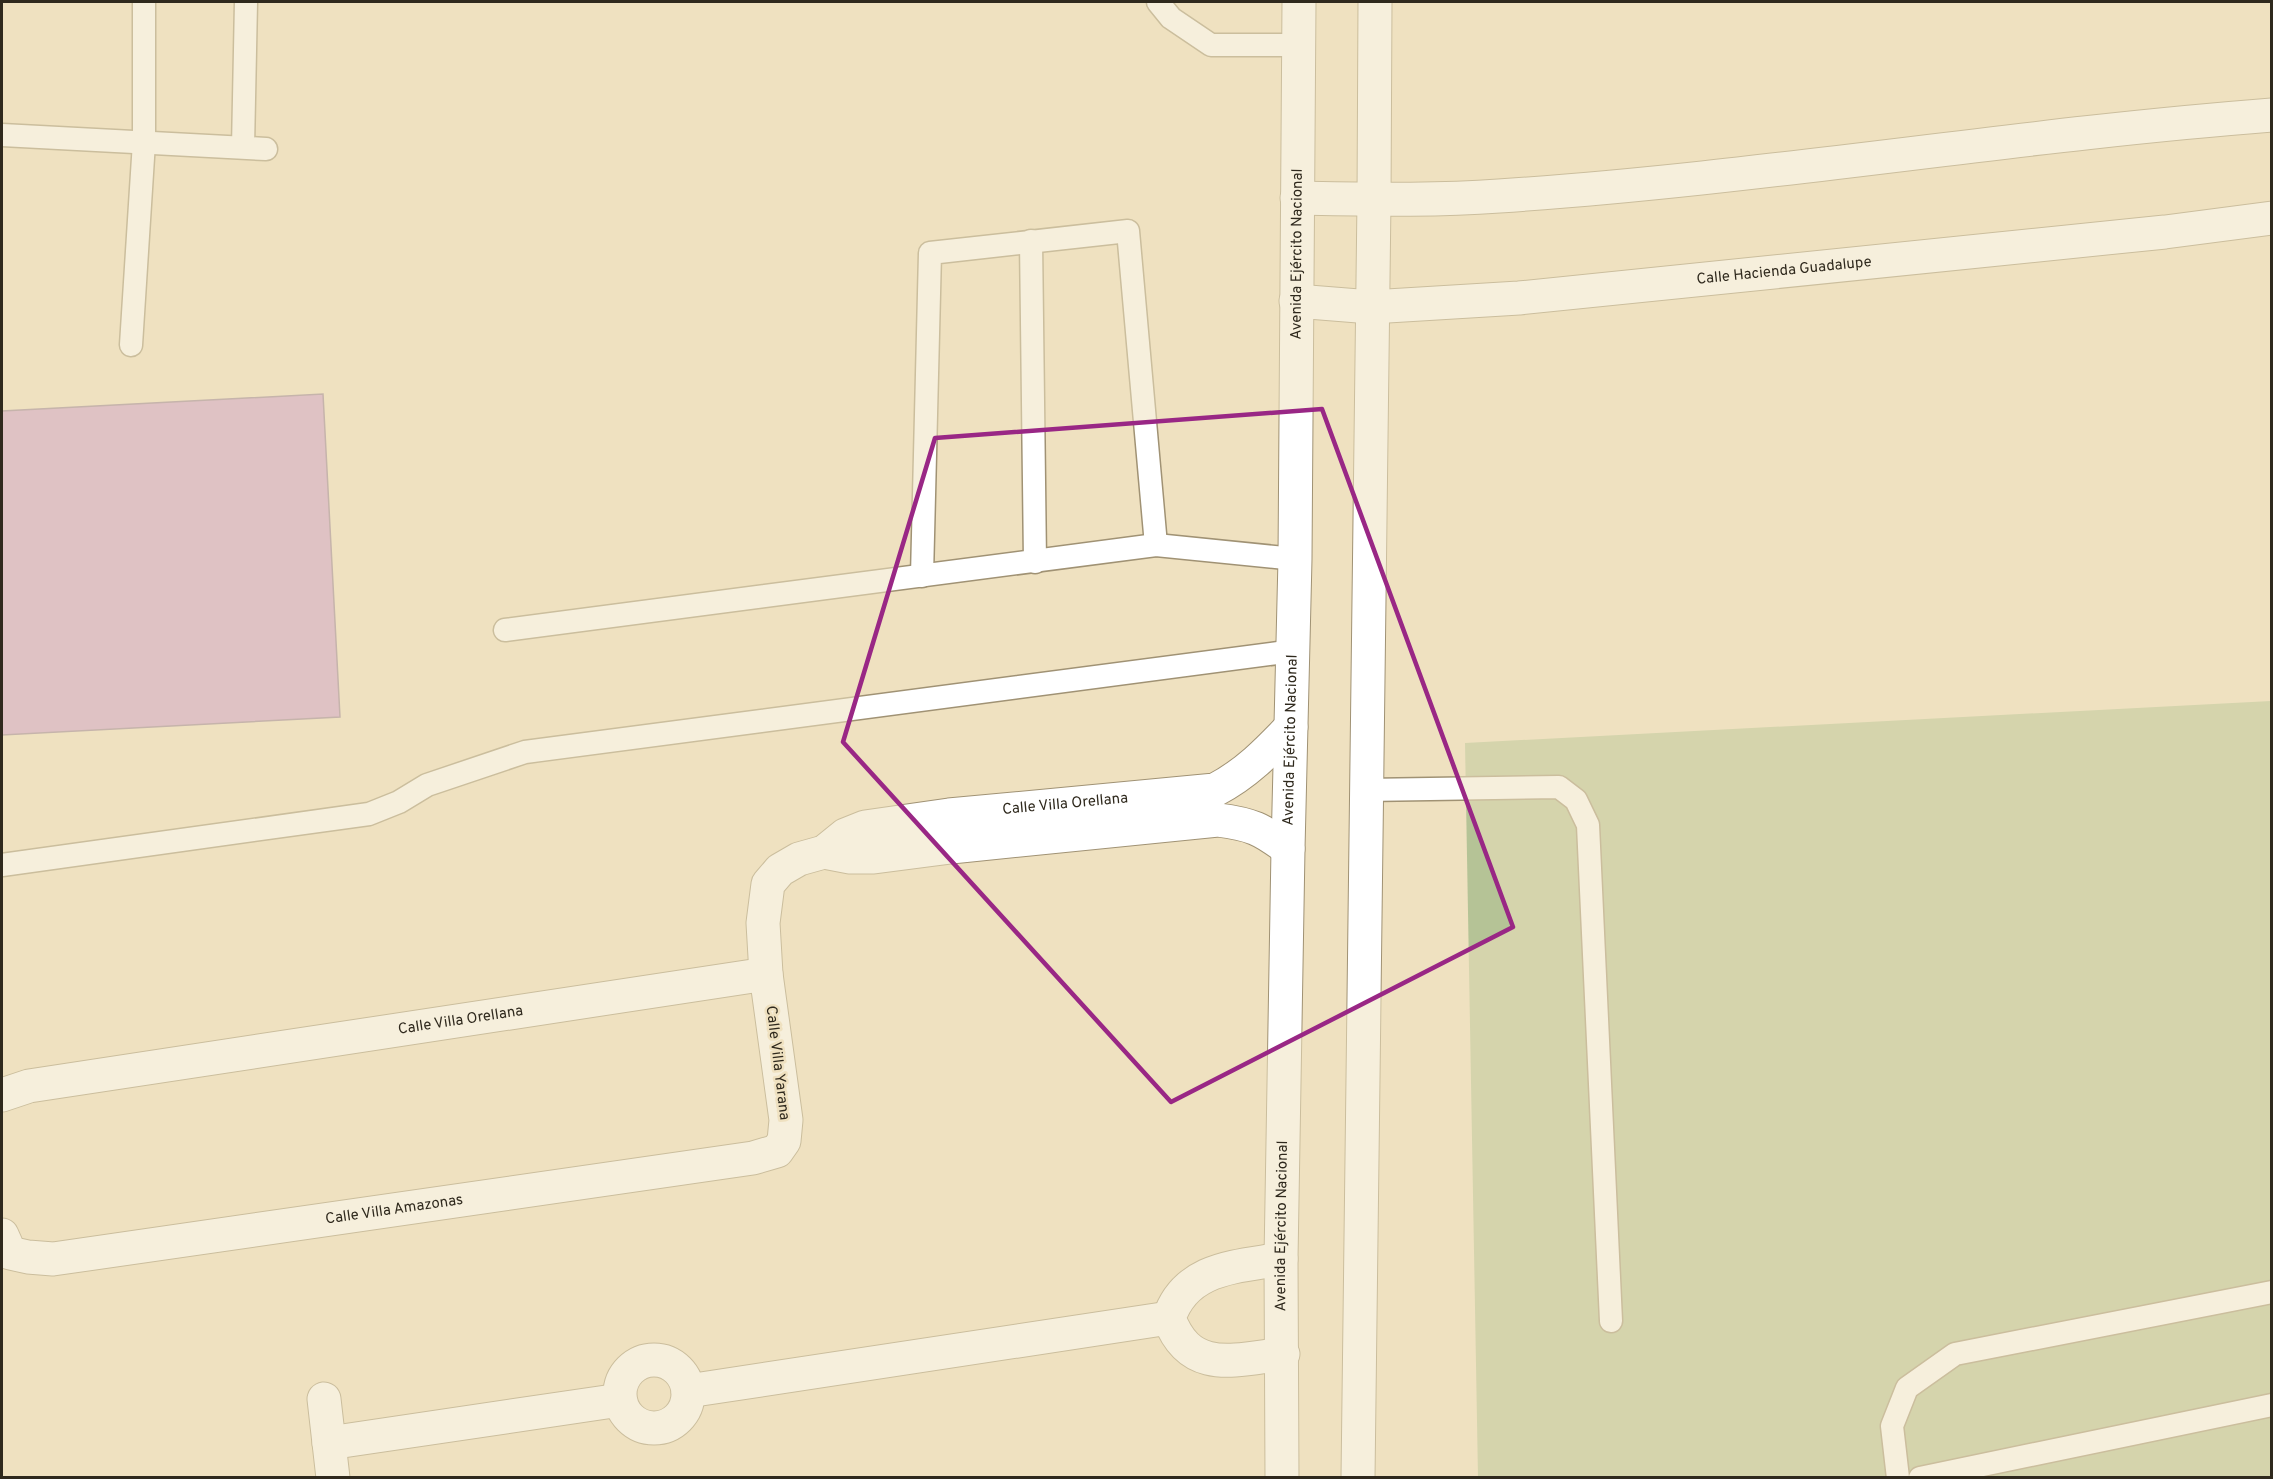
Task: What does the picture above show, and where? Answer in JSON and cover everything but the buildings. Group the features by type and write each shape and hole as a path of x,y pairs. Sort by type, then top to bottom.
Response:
{"street":[{"name":"Avenida Ejército Nacional","path":"1282,1478 1281,1259 1295,558 1299,2"},
{"path":"1358,1478 1374,200 1374,2"},
{"path":"1297,198 1374,200 1498,196 1636,184 2170,123 2271,115"},
{"name":"Calle Hacienda Guadalupe","path":"1296,301 1371,307 1519,298 2165,232 2271,218"},
{"name":"Calle Villa Orellana","path":"1217,805 1234,780 1260,760 1291,727"},
{"name":"Calle Villa Orellana","path":"2,1095 29,1086 766,974 763,923 768,885 780,870 798,859 824,852 845,835 865,827 950,831 1217,805 1244,823 1265,832 1288,849"},
{"name":"Calle Villa Yarana","path":"766,974 786,1120 784,1141 777,1151"},
{"name":"Calle Villa Amazonas","path":"6,1244 28,1257 53,1259 741,1160 777,1151"},
{"path":"1281,1259 1209,1274 1192,1283 1180,1295 1169,1318 1184,1346 1194,1354 1209,1359 1230,1360 1283,1354"},
{"path":"688,1390 1169,1318"},
{"path":"649,1360 662,1361 674,1367 683,1377 688,1390 686,1408 674,1421 658,1428 641,1426 627,1416 620,1400 620,1386 626,1374 636,1364 649,1360"},
{"path":"324,1399 333,1478"},
{"path":"329,1443 620,1400"}],"lane":[{"path":"131,345 144,142 144,2"},
{"path":"243,147 246,2"},
{"path":"1158,2 1171,18 1210,45 1299,45"},
{"path":"2,135 266,148"},
{"path":"922,576 930,253 1128,231 1156,546"},
{"path":"1031,241 1035,562"},
{"path":"505,630 1156,546 1295,558"},
{"path":"2,865 369,814 399,802 427,785 525,752 1293,651"},
{"path":"1366,790 1559,788 1576,800 1588,825 1611,1321"},
{"path":"1898,1478 1892,1426 1907,1388 1955,1354 2271,1292"},
{"path":"1920,1478 2271,1405"}],"highlighted area":[{"path":"1322,409 1513,927 1171,1102 843,742 935,438"}],"green space":[{"path":"2271,701 2271,1477 1478,1477 1465,743"}]}
